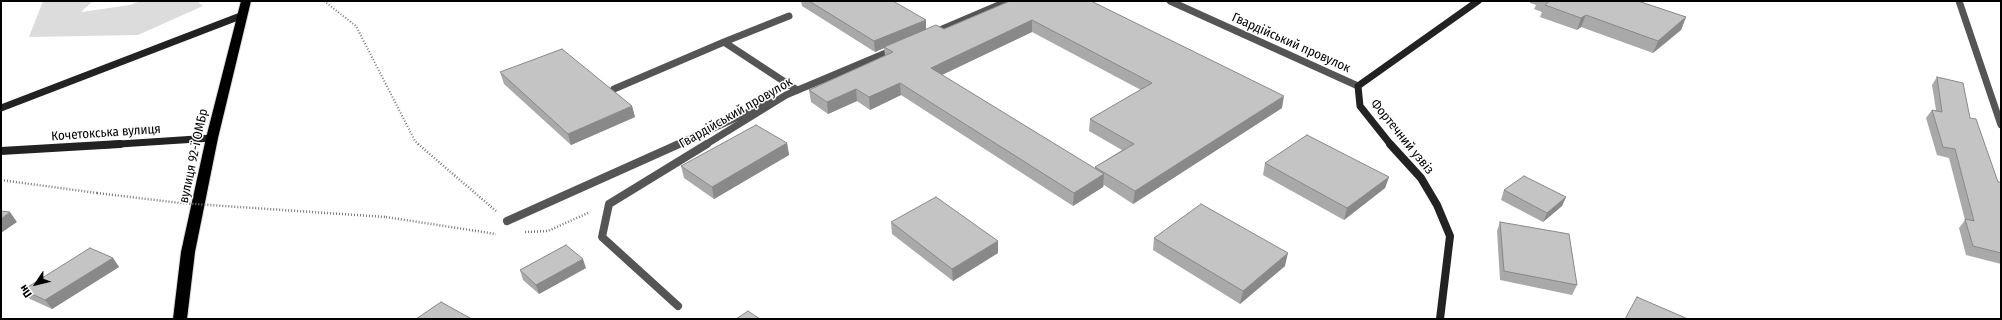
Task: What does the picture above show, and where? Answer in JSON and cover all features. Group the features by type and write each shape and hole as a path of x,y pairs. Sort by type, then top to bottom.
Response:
{"highway":[{"name":"вулиця 92-ї ОМБр","path":"180,319 188,252 212,138 246,1"}],"street":[{"path":"928,35 1008,1"},
{"name":"Гвардійський провулок","path":"1170,1 1358,86"},
{"path":"1358,86 1478,1"},
{"path":"1959,1 2001,125"},
{"path":"1,108 243,14"},
{"path":"614,89 789,16"},
{"path":"724,42 797,90"},
{"name":"Гвардійський провулок","path":"678,306 602,237 609,204 786,95 899,47"},
{"name":"Фортечний узвіз","path":"1358,86 1360,106 1373,124 1397,149 1421,178 1437,205 1450,236 1440,319"},
{"path":"507,221 786,95"},
{"name":"Кочетокська вулиця","path":"1,151 212,138"}],"path":[{"path":"324,1 356,26 414,141 507,221"},
{"path":"1,180 180,203 386,217"}],"shaded area":[{"path":"43,1 93,1 81,12 130,5 141,1 197,1 203,6 138,35 29,37"}],"building":[{"path":"809,1 893,1 926,20 874,41"},
{"path":"1010,1 1091,1 1284,96 1135,191 1095,167 1134,144 1090,119 1152,83 1032,20 931,68 1104,174 1074,193 900,83 869,97 856,89 827,102 809,90 893,52 884,47 936,25 944,29"},
{"path":"1550,1 1638,1 1686,17 1658,41 1586,15 1581,18 1545,5"},
{"path":"562,49 632,106 568,134 500,72"},
{"path":"1937,77 1963,83 1970,118 1976,119 1998,182 2001,182 2001,253 1973,246 1965,219 1974,221 1955,149 1943,147 1932,110 1942,112"},
{"path":"756,125 787,143 712,187 681,166"},
{"path":"1307,135 1389,177 1347,208 1265,163"},
{"path":"1524,176 1566,197 1547,213 1504,190"},
{"path":"936,197 998,241 952,269 891,222"},
{"path":"1201,204 1288,253 1243,291 1154,238"},
{"path":"1,211 10,212 1,219"},
{"path":"1500,222 1569,234 1577,285 1504,271"},
{"path":"566,245 583,259 536,285 520,270"},
{"path":"90,248 113,258 45,300 23,290"},
{"path":"1637,297 1688,319 1625,319"},
{"path":"441,302 470,318 416,319"},
{"path":"748,311 760,319 736,319"}]}
